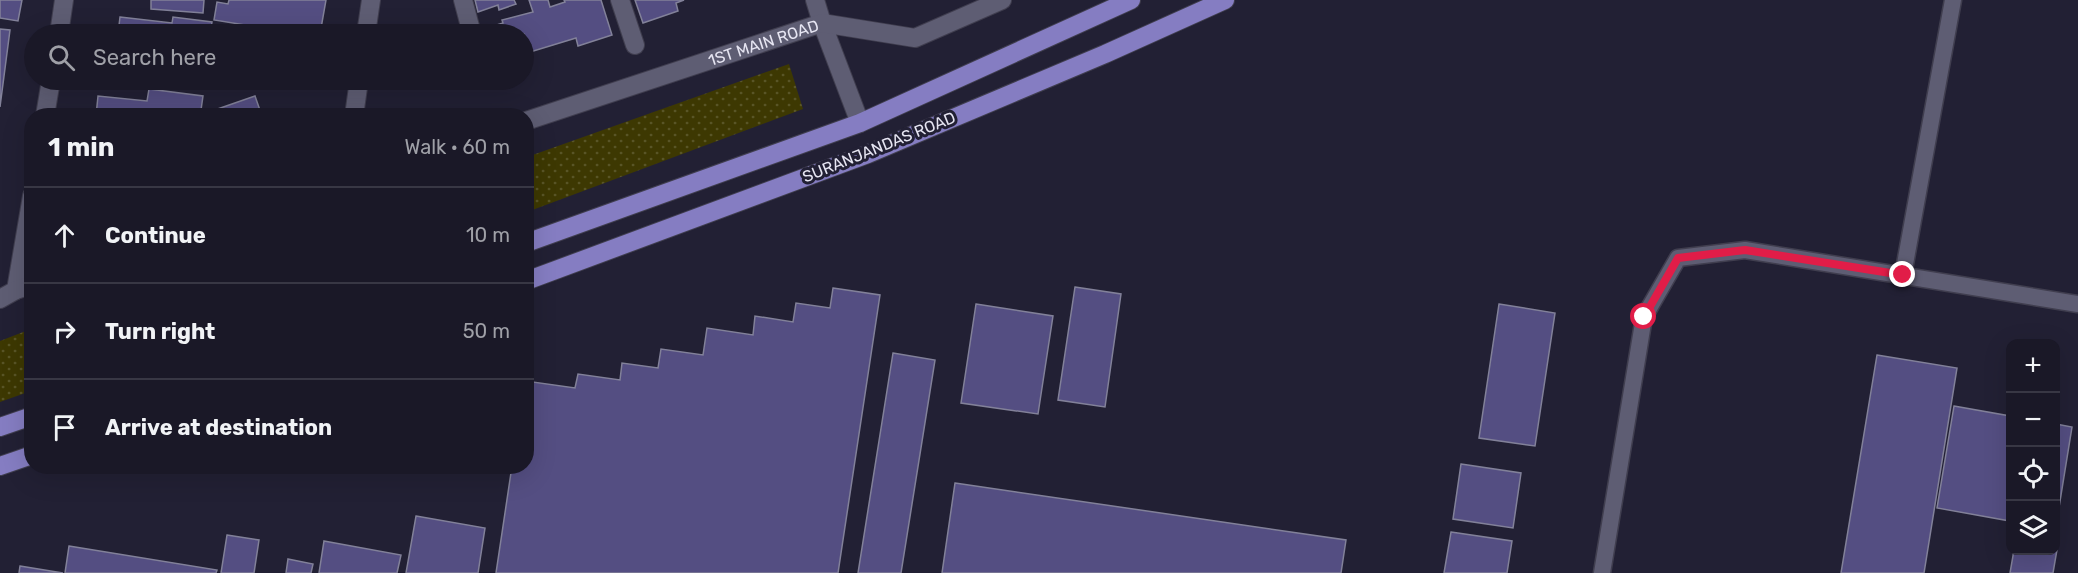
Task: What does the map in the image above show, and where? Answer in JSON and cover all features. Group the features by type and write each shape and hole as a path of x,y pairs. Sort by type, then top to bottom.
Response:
{"main road":[{"name":"SURANJANDAS ROAD","path":"534,240 860,123 1131,0"},
{"name":"SURANJANDAS ROAD","path":"534,277 868,154 1105,54 1225,0"},
{"path":"0,427 24,419"},
{"path":"0,466 24,458"}],"street":[{"path":"60,24 64,0"},
{"path":"367,24 371,0"},
{"path":"463,0 469,24"},
{"path":"620,0 635,45"},
{"path":"815,0 860,123"},
{"name":"1ST MAIN ROAD","path":"534,118 822,23 915,38 1002,0"},
{"path":"46,108 49,90"},
{"path":"355,108 358,90"},
{"path":"16,291 24,244"}],"lane":[{"path":"1903,275 1953,0"},
{"path":"1602,573 1644,317 1678,258 1745,250 2078,304"}],"shaded area":[{"path":"789,64 803,109 534,209 534,155"},
{"path":"24,332 24,393 0,402 0,341"}],"building":[{"path":"0,0 22,0 18,21 0,18"},
{"path":"151,0 204,0 203,13 151,9"},
{"path":"229,0 326,0 322,24 239,24 214,20 217,2 228,4"},
{"path":"475,0 514,0 516,4 499,10 498,5 478,12"},
{"path":"529,0 548,0 550,7 565,2 564,0 601,0 612,35 578,46 576,38 534,51 534,24 500,24 503,23 502,20 533,12"},
{"path":"635,0 684,0 676,3 678,11 643,23"},
{"path":"120,17 172,23 173,17 212,22 212,24 119,24"},
{"path":"0,29 10,30 0,107"},
{"path":"149,90 203,96 201,108 97,108 98,96 147,101"},
{"path":"255,96 259,108 220,108"},
{"path":"1075,287 1121,294 1105,407 1058,400"},
{"path":"833,288 880,295 838,573 496,573 511,474 534,474 534,382 575,388 578,374 620,380 622,363 658,368 661,349 703,355 707,328 753,335 755,316 793,322 796,303 830,308"},
{"path":"976,304 1053,316 1038,414 961,403"},
{"path":"1499,304 1555,313 1535,446 1479,438"},
{"path":"893,353 935,360 901,573 858,573"},
{"path":"1877,355 1957,368 1924,573 1841,573"},
{"path":"1954,406 2006,415 2006,520 1937,508"},
{"path":"2060,425 2072,427 2060,501"},
{"path":"1461,464 1521,473 1513,528 1453,519"},
{"path":"955,483 1346,540 1341,573 942,573"},
{"path":"416,516 485,528 478,573 406,573"},
{"path":"1451,532 1512,541 1507,573 1444,573"},
{"path":"227,535 259,540 254,573 221,573"},
{"path":"324,541 401,555 397,573 319,573"},
{"path":"69,546 217,570 216,573 65,573"},
{"path":"2013,555 2056,555 2053,573 2010,573"},
{"path":"288,559 313,564 311,573 286,573"},
{"path":"20,566 63,573 19,573"}],"route":[{"path":"1644,317 1678,258 1745,250 1903,275"}]}
